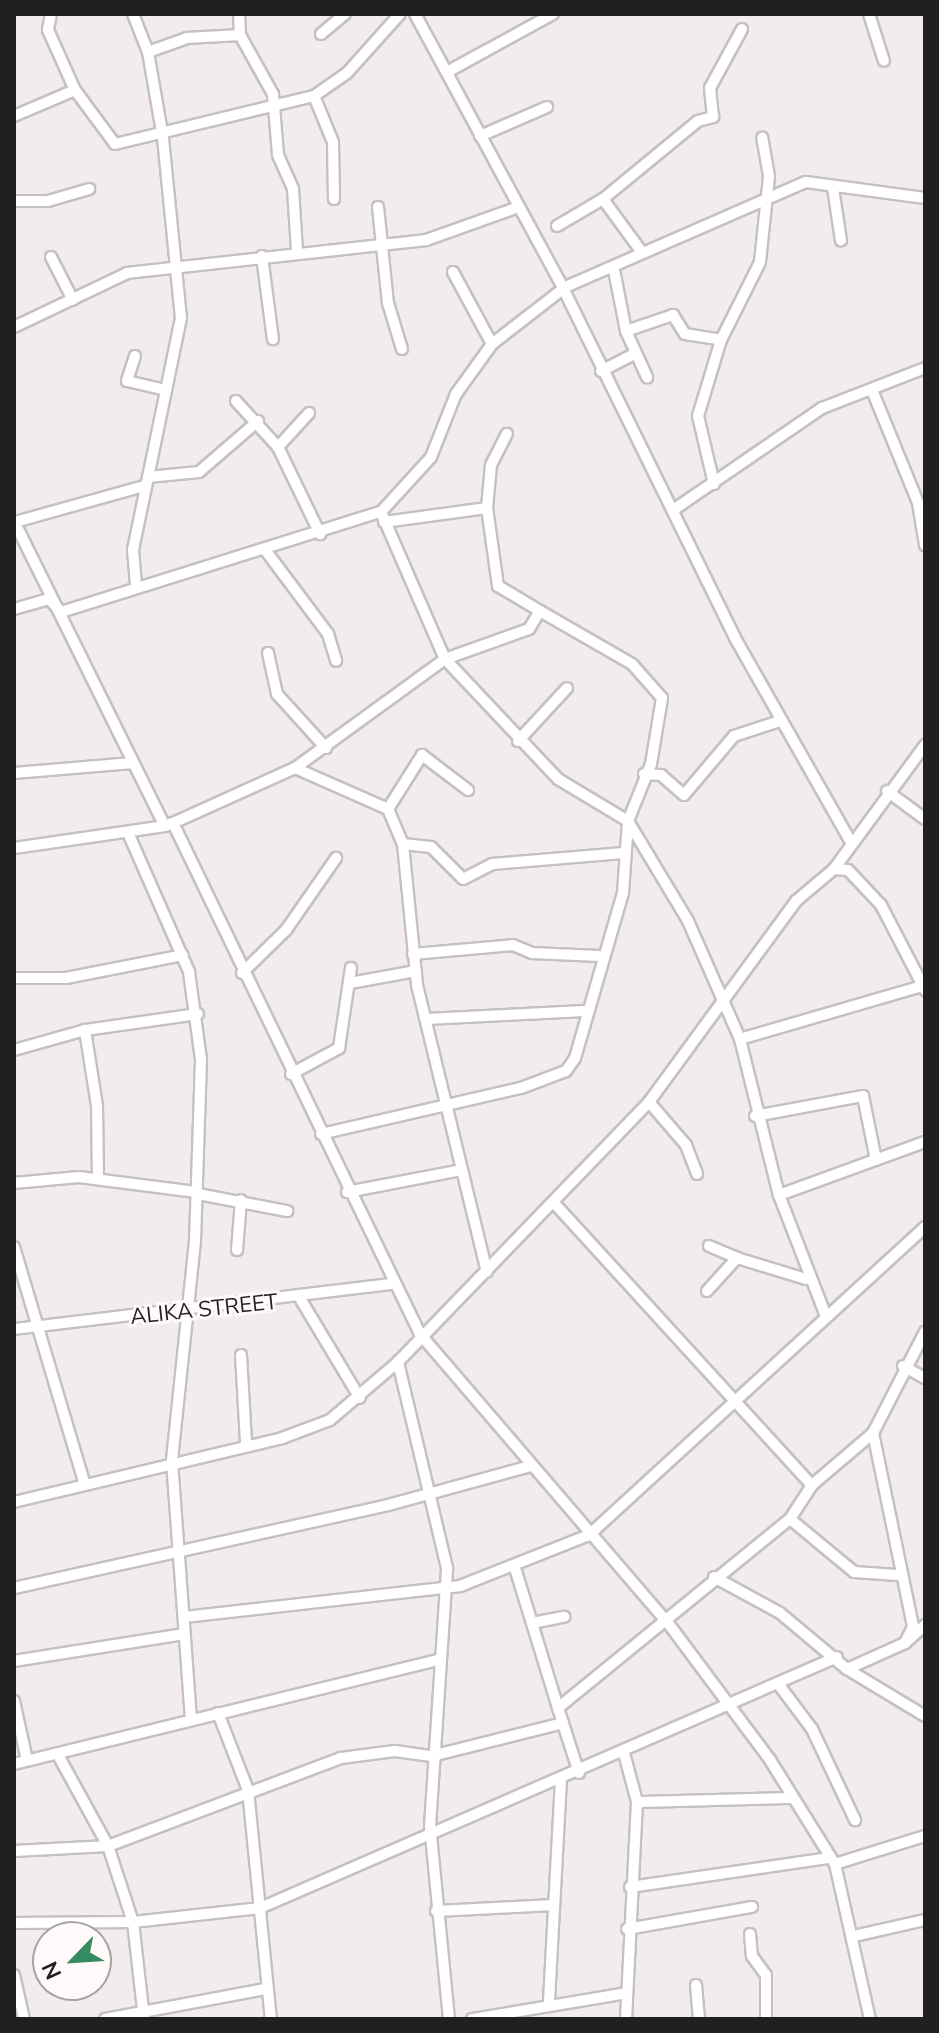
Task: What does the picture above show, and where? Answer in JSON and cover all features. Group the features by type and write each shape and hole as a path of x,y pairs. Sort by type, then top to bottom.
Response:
{"street":[{"path":"51,14 48,30 75,90 115,144 163,138 314,96 399,17 421,25"},
{"path":"133,14 148,52 163,138 179,268 178,361 166,390 133,550 136,585"},
{"path":"239,14 240,35 270,86 278,155 293,189 297,251"},
{"path":"321,34 345,14"},
{"path":"415,14 676,508 780,721 851,842"},
{"path":"447,72 553,14"},
{"path":"869,14 884,61"},
{"path":"557,226 603,199 698,121 713,117 710,88 742,29"},
{"path":"148,52 187,38 240,35"},
{"path":"14,116 75,90"},
{"path":"314,96 333,142 334,199"},
{"path":"480,136 547,107"},
{"path":"714,484 698,416 721,340 760,262 767,194 762,138"},
{"path":"383,517 431,457 456,394 492,344 561,290 614,270 641,251 767,194 806,182 925,198"},
{"path":"833,188 841,240"},
{"path":"14,201 48,201 89,189"},
{"path":"603,199 641,251"},
{"path":"378,207 402,349"},
{"path":"14,327 127,273 297,251 383,246 505,214 516,208"},
{"path":"505,214 522,220"},
{"path":"262,256 273,339"},
{"path":"51,257 73,300"},
{"path":"614,270 626,331 647,377"},
{"path":"453,272 492,344"},
{"path":"626,331 673,315 685,334 721,340"},
{"path":"601,371 635,354"},
{"path":"135,356 127,381 166,390"},
{"path":"676,508 822,408 925,368"},
{"path":"872,390 918,503 925,545"},
{"path":"236,401 258,421 278,447 320,534"},
{"path":"278,447 309,413"},
{"path":"258,421 199,472 146,481 14,521 133,763 169,824 347,1192 420,1334 589,1535 668,1623 734,1705 832,1861 854,1936 870,2019"},
{"path":"321,1134 446,1106 566,1071 599,956 623,893 628,821 661,715 654,685 632,664 498,586 487,508 491,465 507,434"},
{"path":"61,612 136,585 383,517 487,508"},
{"path":"383,517 445,659 518,741 578,796 628,821 723,995 740,1039 755,1116 779,1195 806,1279 826,1316"},
{"path":"266,551 328,634 336,661"},
{"path":"14,609 49,599 61,612"},
{"path":"14,848 129,835 169,824 295,768 445,659 501,644 529,629 540,611"},
{"path":"268,653 277,694 326,748"},
{"path":"518,741 567,688"},
{"path":"644,774 661,775 684,795 734,736 780,721"},
{"path":"14,1502 330,1420 360,1398 398,1362 420,1334 555,1204 649,1102 723,995 796,901 834,869 887,791 925,745"},
{"path":"388,809 422,755 468,790"},
{"path":"14,773 133,763"},
{"path":"295,768 388,809 403,844 416,971 487,1272"},
{"path":"887,791 925,819"},
{"path":"129,835 183,955 198,1014 197,1193 172,1461 191,1720"},
{"path":"403,844 431,847 463,879 492,864 624,853"},
{"path":"242,973 278,939 336,858"},
{"path":"740,1039 924,988 881,905 848,870 834,869"},
{"path":"413,954 513,945 532,953 599,956"},
{"path":"14,978 66,978 183,955"},
{"path":"291,1074 339,1048 351,968"},
{"path":"350,983 416,971"},
{"path":"426,1019 584,1011"},
{"path":"14,1050 85,1030 198,1014"},
{"path":"85,1030 97,1106 98,1178"},
{"path":"755,1116 863,1096 876,1160"},
{"path":"649,1102 677,1132 697,1174"},
{"path":"779,1195 925,1142"},
{"path":"347,1192 461,1170"},
{"path":"14,1183 98,1178 241,1200 287,1211"},
{"path":"237,1250 241,1200"},
{"path":"555,1204 812,1485"},
{"path":"185,1617 448,1588 515,1568 589,1535 925,1227"},
{"path":"709,1246 806,1279"},
{"path":"14,1247 43,1326 85,1485"},
{"path":"707,1291 737,1258"},
{"name":"ALIKA STREET","path":"14,1329 301,1300 394,1284"},
{"path":"301,1300 360,1398"},
{"path":"558,1708 668,1623 714,1577 790,1519 812,1485 873,1433 903,1366 925,1332"},
{"path":"241,1355 246,1443"},
{"path":"398,1362 433,1493 448,1588 436,1660 430,1838 449,2019"},
{"path":"903,1366 925,1378"},
{"path":"873,1433 888,1482 897,1575 913,1627 905,1643"},
{"path":"14,1588 433,1493 531,1466"},
{"path":"790,1519 854,1572 897,1575"},
{"path":"515,1568 579,1773"},
{"path":"714,1577 780,1613 837,1657 847,1669 925,1716"},
{"path":"532,1623 564,1617"},
{"path":"847,1669 905,1643 925,1625"},
{"path":"14,1661 184,1634"},
{"path":"14,1923 133,1922 260,1908 561,1782 837,1657"},
{"path":"14,1764 436,1660"},
{"path":"779,1685 812,1729 855,1820"},
{"path":"14,1701 27,1760"},
{"path":"218,1713 248,1790 265,1989 271,2019"},
{"path":"14,1851 108,1846 248,1790 341,1758 395,1751 432,1756 563,1723"},
{"path":"624,1753 637,1802 627,1929 626,2019"},
{"path":"58,1755 108,1846 133,1922 142,2014"},
{"path":"549,2001 561,1782"},
{"path":"637,1802 792,1798"},
{"path":"630,1887 832,1861 925,1836"},
{"path":"436,1911 554,1905"},
{"path":"627,1929 752,1907"},
{"path":"854,1936 925,1920"},
{"path":"750,1934 752,1956 766,1975 766,2019"},
{"path":"14,1975 24,2019"},
{"path":"696,1985 699,2019"},
{"path":"105,2019 265,1989"},
{"path":"472,2019 549,2001 627,1993"}]}
